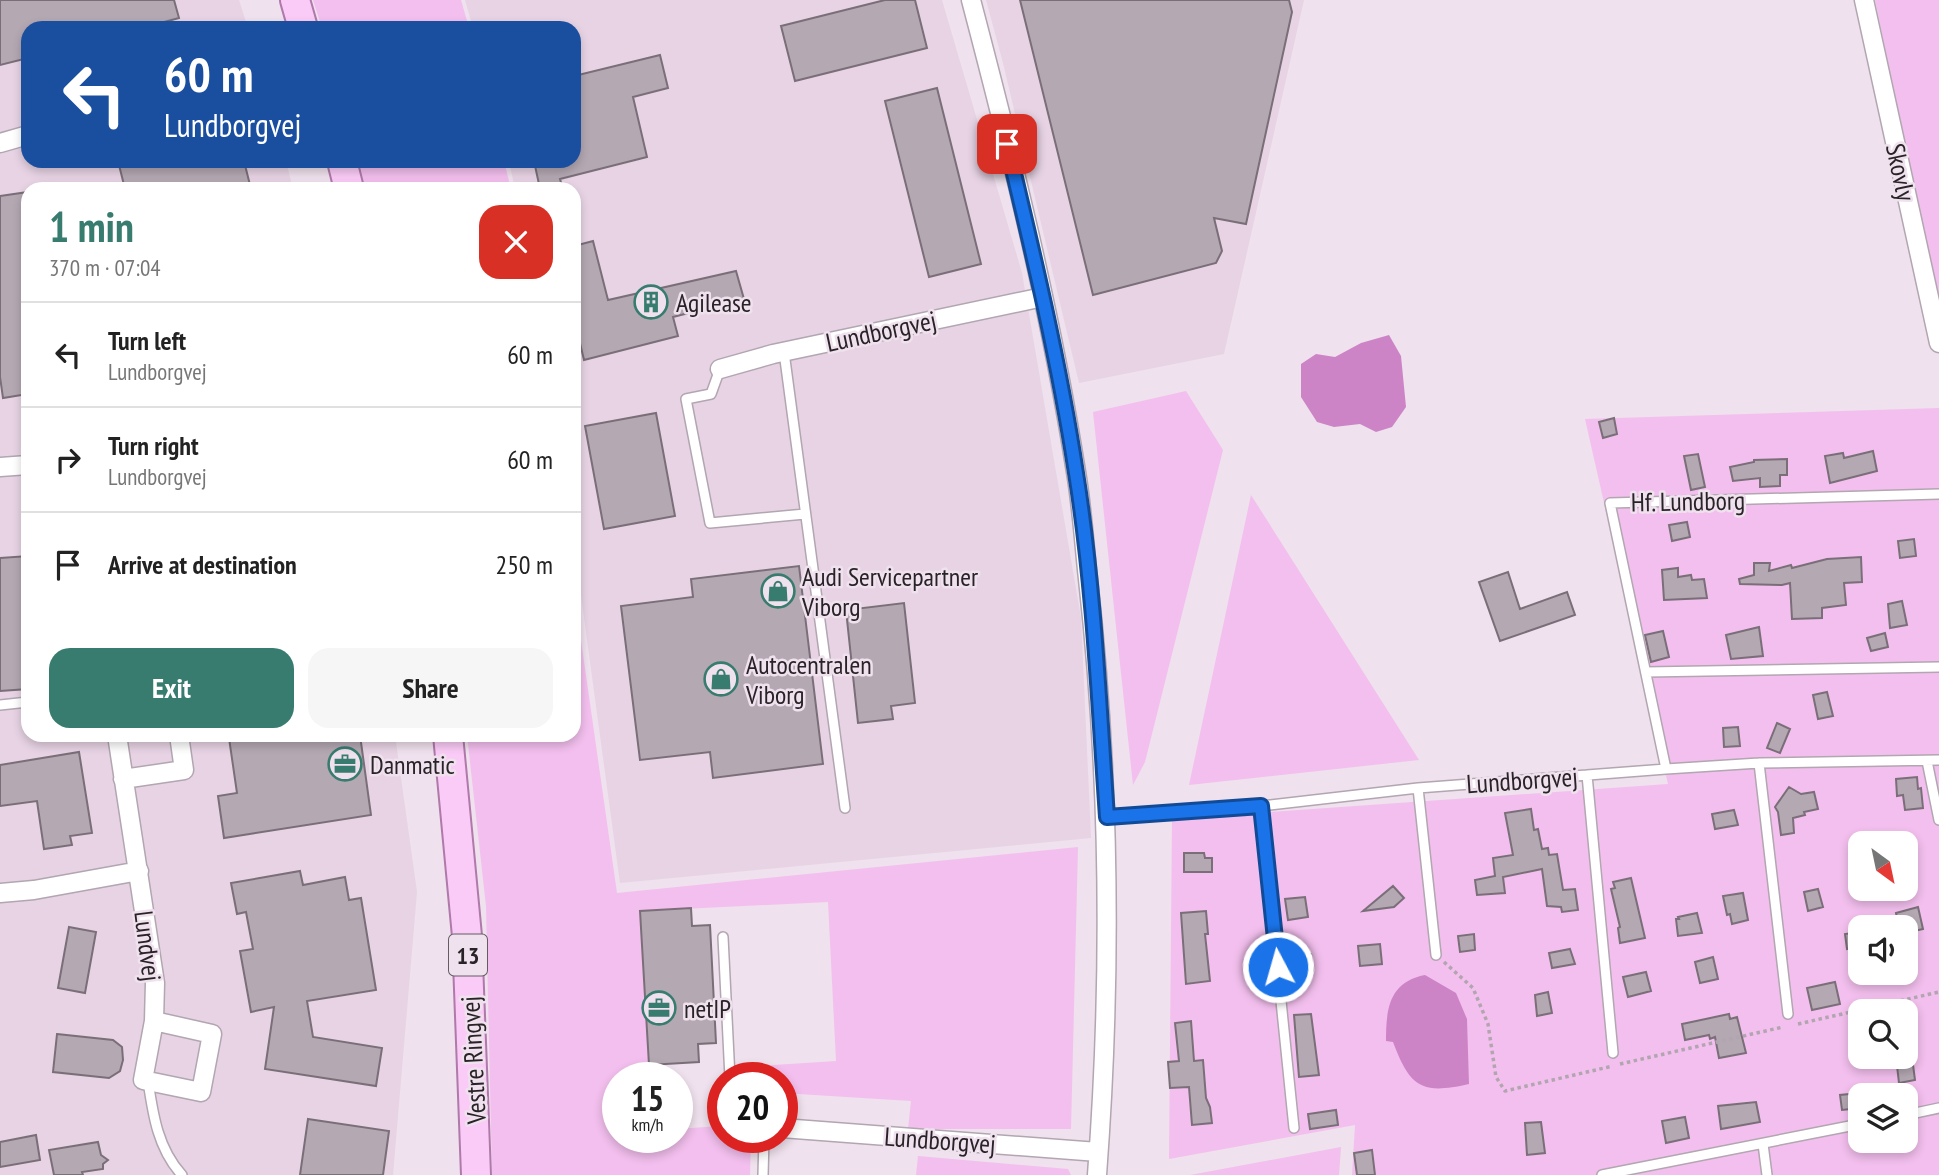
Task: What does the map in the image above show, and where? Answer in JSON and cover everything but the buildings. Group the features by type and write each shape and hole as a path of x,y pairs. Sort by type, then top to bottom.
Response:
{"main road":[{"path":"295,0 301,21"},
{"name":"Vestre Ringvej","path":"450,742 467,936 476,1175"}],"street":[{"path":"971,0 1043,297 1076,474 1096,649 1107,817 1107,983 1097,1175"},
{"name":"Skovly","path":"1864,0 1939,343"},
{"path":"0,143 21,137"},
{"name":"Lundborgvej","path":"720,369 785,352 1043,297"},
{"path":"0,467 21,466"},
{"name":"Lundvej","path":"118,742 155,983 154,1021 142,1080 148,1081"},
{"path":"123,779 184,770 180,742"},
{"path":"0,893 34,890 138,871"},
{"path":"148,1081 201,1092 212,1034 154,1021"},
{"name":"Lundborgvej","path":"798,1129 1098,1152"}],"lane":[{"path":"785,352 845,808"},
{"path":"720,369 711,394 686,399 710,523 805,514"},
{"name":"Hf. Lundborg","path":"1665,769 1610,503 1939,494"},
{"path":"1646,672 1939,667"},
{"path":"0,705 21,703"},
{"name":"Lundborgvej","path":"1107,817 1261,806 1418,788 1665,769 1759,763 1939,760"},
{"path":"1927,761 1939,820"},
{"path":"1759,763 1788,1014"},
{"path":"1587,775 1613,1053"},
{"path":"1418,788 1436,956"},
{"path":"1261,806 1294,1128"},
{"path":"723,937 729,1062"},
{"path":"148,1081 154,1123 170,1163 182,1175"},
{"path":"1918,1112 1939,1108"},
{"path":"1602,1175 1848,1126"},
{"path":"1762,1144 1768,1175"},
{"path":"763,1175 764,1153"}],"path":[{"path":"1436,956 1473,988 1488,1024 1496,1077 1505,1091 1939,992"}],"shaded area":[{"path":"0,0 239,0 246,21 21,21 21,168 288,168 291,182 21,182 21,742 396,742 417,892 393,1175 0,1175"},
{"path":"313,0 461,0 467,21 320,21"},
{"path":"465,0 942,0 1022,273 1081,618 1091,838 620,883 581,596 581,182 514,182 510,168 581,168 581,21 471,21"},
{"path":"986,0 1304,0 1224,354 1079,383"},
{"path":"1875,0 1939,0 1939,310"},
{"path":"360,168 506,168 509,182 363,182"},
{"path":"1389,335 1401,356 1406,407 1392,427 1376,432 1360,424 1334,427 1317,422 1301,397 1301,364 1316,354 1335,357 1361,343"},
{"path":"1186,391 1223,450 1145,762 1133,785 1093,412"},
{"path":"1939,408 1939,1175 1352,1175 1355,1125 1169,1159 1172,819 1668,784 1585,419"},
{"path":"1251,495 1419,760 1189,785"},
{"path":"581,640 617,893 1078,847 1071,1129 908,1129 911,1101 798,1094 798,1063 836,1061 828,902 641,911 648,1062 602,1062 602,1153 693,1153 693,1128 707,1127 707,1153 751,1153 750,1175 492,1175 486,906 468,742 581,742"},
{"path":"1425,975 1456,993 1467,1019 1469,1084 1439,1088 1419,1084 1405,1069 1393,1042 1386,1041 1387,1018 1392,999 1404,984"},
{"path":"1341,1147 1339,1175 1190,1175"},
{"path":"918,1156 1068,1169 1071,1175 916,1175"}],"place":[{"name":"Agilease","path":"651,302"},
{"name":"Audi Servicepartner Viborg","path":"778,591"},
{"name":"Autocentralen Viborg","path":"721,679"},
{"name":"Danmatic","path":"345,764"},
{"name":"netIP","path":"659,1008"}],"route":[{"path":"1007,144 1043,297 1076,474 1096,649 1107,817 1261,806 1278,967"}]}
